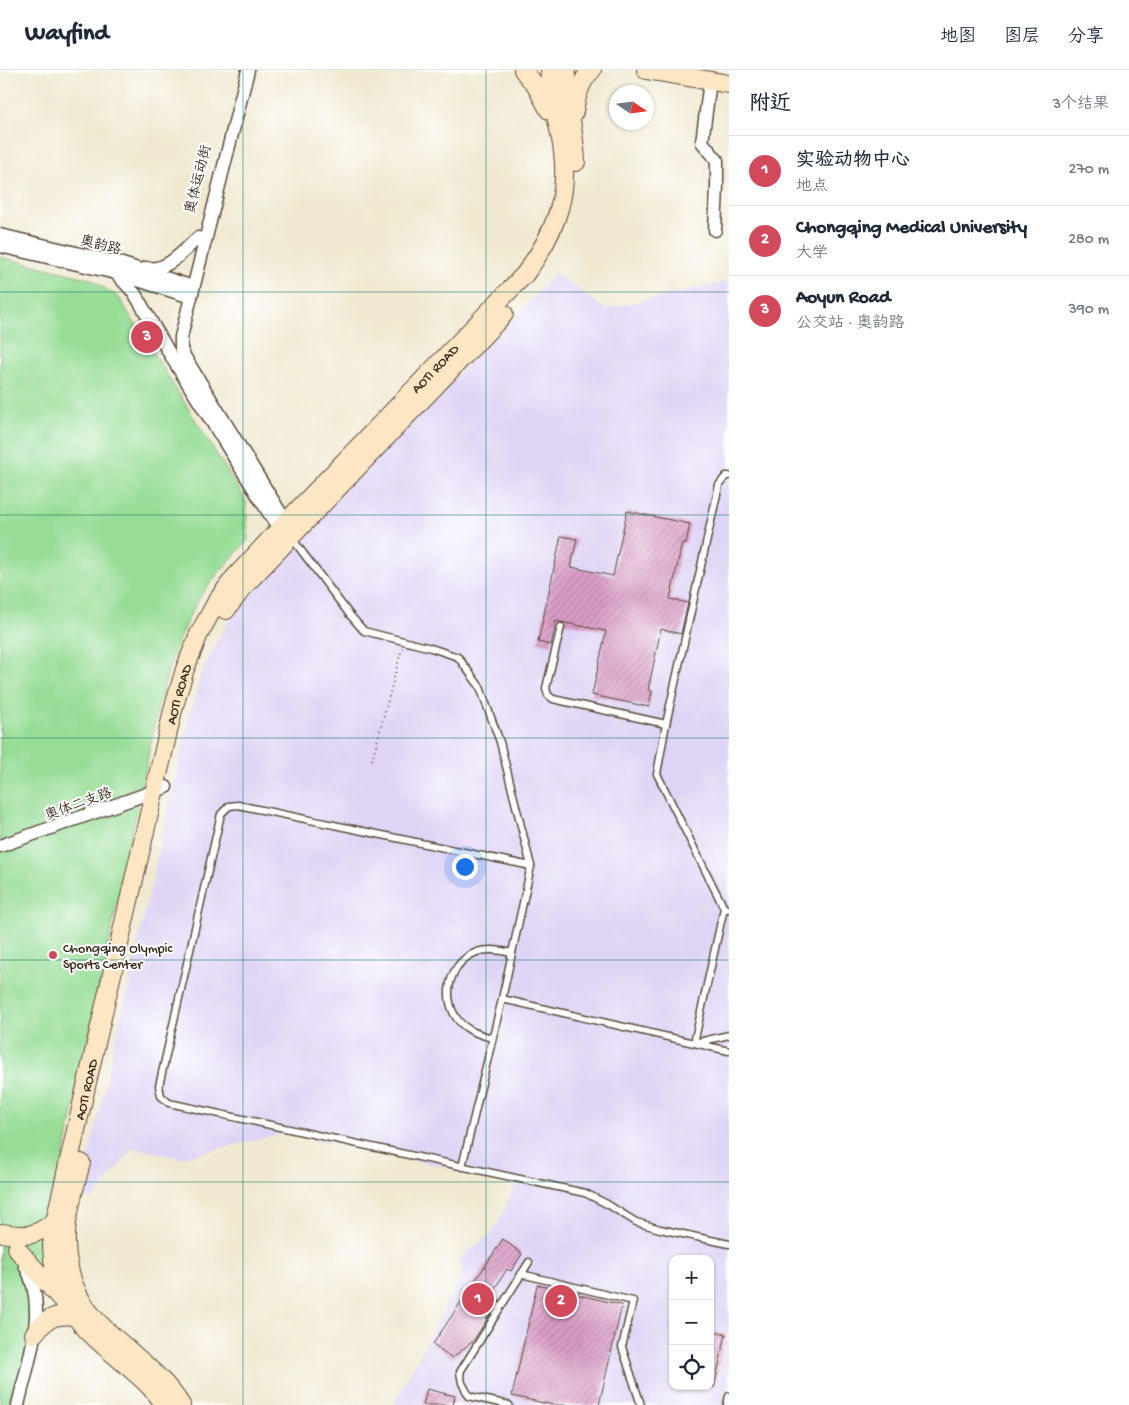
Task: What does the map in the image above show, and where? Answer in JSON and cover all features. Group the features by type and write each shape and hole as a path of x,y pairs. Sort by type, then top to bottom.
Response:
{"main road":[{"path":"523,70 566,130"},
{"name":"AOTI ROAD","path":"550,70 551,100 566,130"},
{"name":"AOTI ROAD","path":"181,1405 158,1377 89,1312 77,1291 69,1268 66,1245 67,1223 160,789 174,706 199,634 217,601 234,578 285,529 518,281 538,257 557,218 562,196 565,174 564,152 568,102 566,70"},
{"path":"566,130 580,86 586,75 592,70"},
{"path":"646,70 729,84"},
{"name":"AOTI ROAD","path":"160,789 55,1221 52,1246 55,1273 64,1296 75,1316 95,1337 149,1385 165,1405"},
{"path":"1,1232 18,1236 32,1235 44,1230 55,1221"},
{"path":"17,1249 75,1316"},
{"path":"34,1334 47,1320 61,1316 75,1316"}],"street":[{"name":"奥体运动街","path":"188,291 198,238 240,70"},
{"name":"奥体运动街","path":"188,291 248,70"},
{"path":"710,81 702,142 716,160 715,230"},
{"name":"奥韵路","path":"0,235 117,268 188,291"},
{"path":"117,268 160,268 167,265 198,238"},
{"name":"奥韵路","path":"0,246 117,268 135,294 174,361 285,529"},
{"path":"174,361 173,334 188,291"},
{"path":"188,291 181,336 181,349 285,529"},
{"name":"奥体二支路","path":"0,846 160,789"},
{"path":"1,1232 17,1249 29,1272 34,1287 36,1318 34,1334 18,1405"}],"lane":[{"path":"694,1043 726,909 657,774 666,724 719,485 726,476 729,476"},
{"path":"285,529 364,631 458,657 480,687 500,742 531,866 462,1167"},
{"path":"561,627 546,688 548,695 553,699 666,724"},
{"path":"531,866 238,805 228,806 221,814 159,1086 161,1096 169,1103 585,1194 607,1204 636,1222 729,1244"},
{"path":"492,1038 469,1030 459,1021 451,1009 448,996 449,982 455,970 464,959 476,952 489,950 512,953"},
{"path":"502,999 729,1051"},
{"path":"694,1043 729,1035"},
{"path":"509,1405 469,1396 462,1384 460,1372 529,1262"},
{"path":"521,1274 633,1301 622,1347 642,1405"},
{"path":"727,1405 729,1396"}],"path":[{"path":"372,760 403,641"}],"shaded area":[{"path":"555,273 605,309 729,281 729,1405 395,1405 394,1403 464,1271 456,1260 493,1233 517,1182 285,1133 181,1158 133,1148 93,1199 80,1196 190,714 201,675 217,641 251,588 313,521 532,299"}],"green space":[{"name":"Chongqing Olympic Sports Center","path":"0,257 91,279 119,298 246,501 248,540 213,579 195,606 176,647 163,689 13,1405 0,1405"}],"building":[{"path":"627,511 690,524 686,543 682,543 670,599 688,603 681,634 661,629 648,690 652,691 649,707 592,695 606,631 556,621 551,645 538,642 561,536 577,539 571,567 613,576"},
{"path":"503,1239 522,1254 511,1271 507,1269 490,1296 496,1301 489,1311 491,1313 473,1341 452,1358 433,1344"},
{"path":"537,1285 622,1305 599,1405 553,1405 512,1396"},
{"path":"714,1332 726,1334 714,1387"},
{"path":"427,1389 455,1396 453,1405 423,1405"}],"place":[{"name":"Aoyun Road","path":"147,337"},
{"name":"Chongqing Olympic Sports Center","path":"53,955"},
{"name":"实验动物中心","path":"478,1299"},
{"name":"Chongqing Medical University","path":"561,1301"}]}
